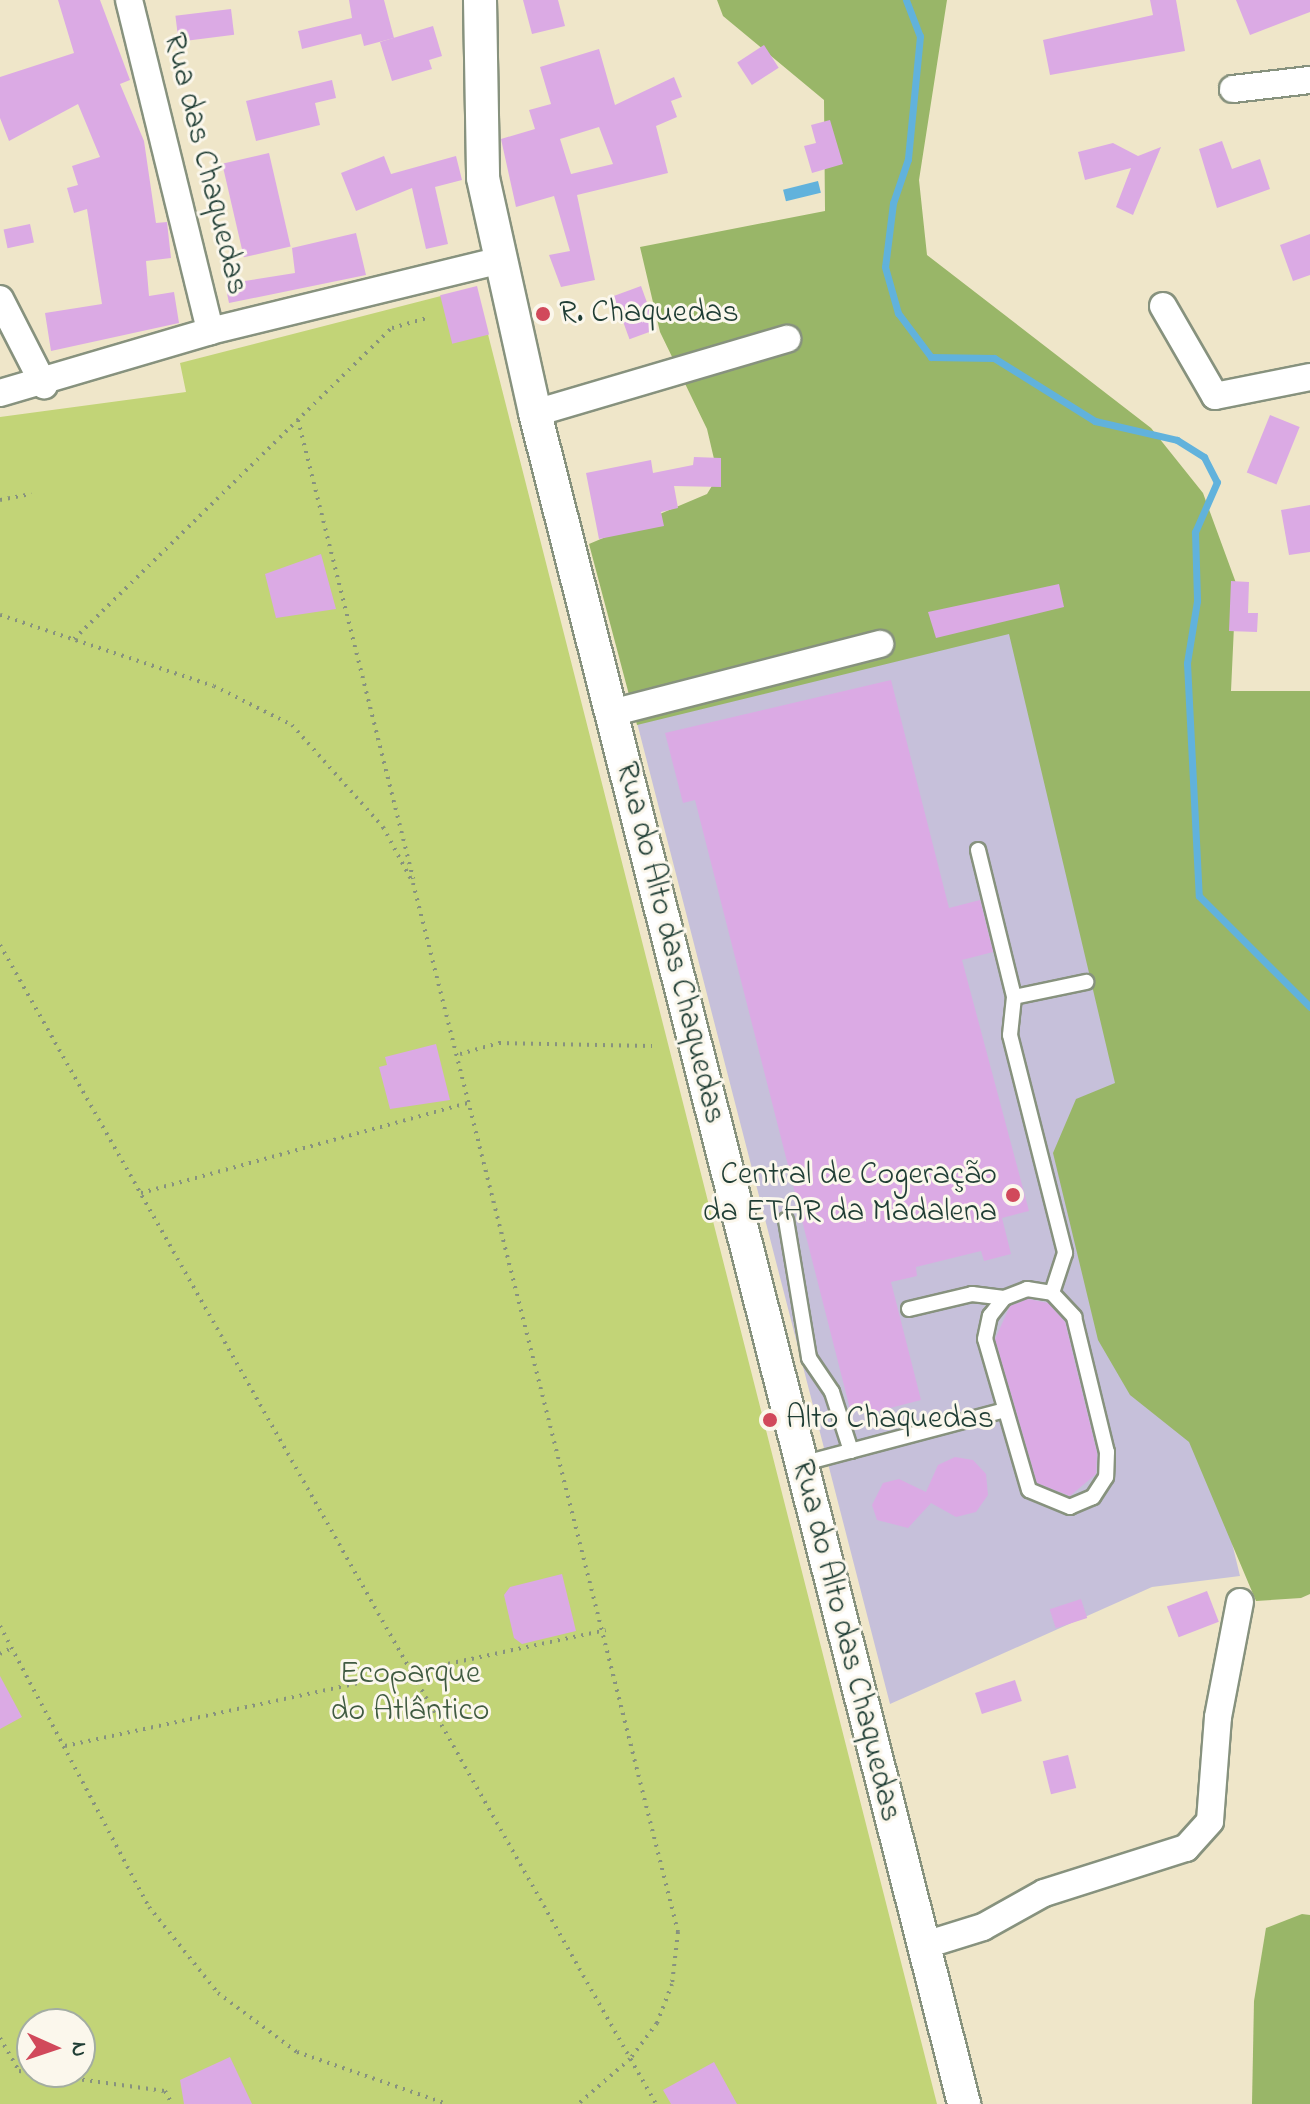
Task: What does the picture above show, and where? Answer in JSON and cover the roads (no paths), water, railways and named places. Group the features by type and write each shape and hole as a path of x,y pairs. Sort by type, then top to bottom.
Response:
{"street":[{"name":"Rua das Chaquedas","path":"129,0 210,331 502,260"},
{"name":"Rua do Alto das Chaquedas","path":"480,0 483,178 535,413 964,2104"},
{"path":"1233,89 1310,80"},
{"path":"0,299 44,385"},
{"path":"1163,306 1215,396 1310,377"},
{"path":"0,393 44,385 210,331"},
{"path":"535,413 787,339"},
{"path":"611,713 880,644"},
{"path":"922,1946 983,1927 1044,1893 1186,1848 1210,1821 1218,1717 1240,1602"}],"lane":[{"path":"978,850 1014,997 1010,1035 1065,1253 1052,1293"},
{"path":"1014,997 1086,982"},
{"path":"786,1220 809,1358 832,1392 851,1451"},
{"path":"909,1309 972,1294 1004,1298 1027,1289 1052,1293 1074,1317 1107,1452 1106,1477 1093,1497 1070,1507 1029,1490 1002,1411 985,1339 990,1316 1004,1298"},
{"path":"800,1464 1002,1411"}],"water":[{"path":"818,181 821,193 786,201 783,190"}],"waterway":[{"path":"906,0 920,36 908,159 893,203 885,267 898,313 931,357 994,358 1095,421 1177,440 1204,457 1217,482 1195,532 1197,601 1187,663 1199,896 1310,1007"}],"place":[{"name":"R. Chaquedas","path":"543,314"},
{"name":"Central de Cogeração da ETAR da Madalena","path":"1013,1195"},
{"name":"Alto Chaquedas","path":"770,1420"}],"park label":[{"name":"Ecoparque do Atlântico","path":"410,1694"}]}
